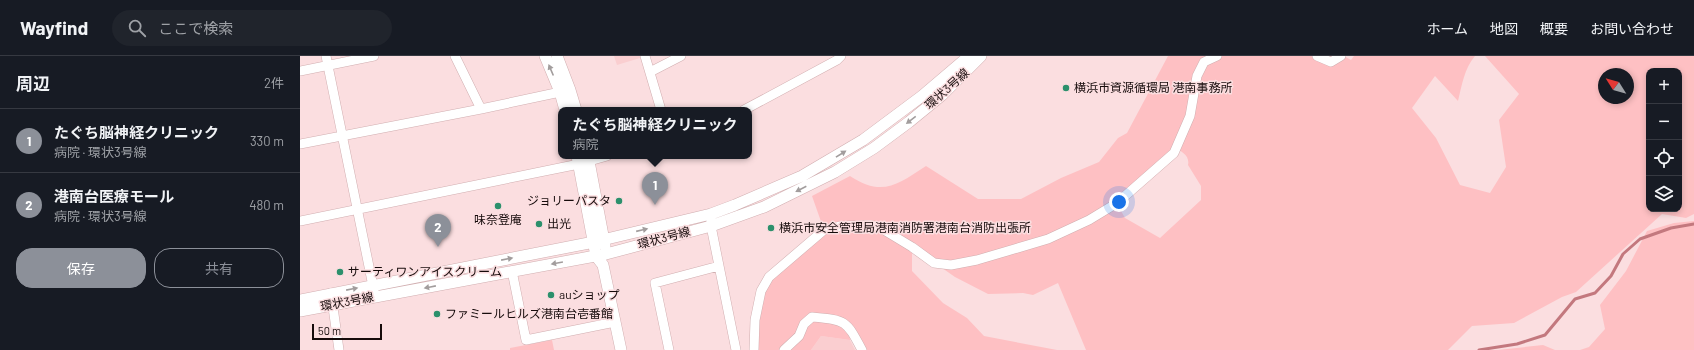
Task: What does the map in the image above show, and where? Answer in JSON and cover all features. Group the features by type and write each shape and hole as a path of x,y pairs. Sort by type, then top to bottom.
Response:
{"street":[{"path":"326,56 343,135 356,210 375,297"},
{"path":"300,71 374,56"},
{"path":"455,56 481,109"},
{"path":"545,56 574,107"},
{"path":"557,56 566,91 566,107"},
{"path":"645,56 660,107"},
{"path":"650,72 680,56"},
{"path":"750,107 837,60 841,56"},
{"name":"環状3号線","path":"300,300 599,241 711,214 760,195 829,161 892,120 967,59 981,56"},
{"path":"754,350 755,320 761,291 769,277 824,230 841,226 871,225 879,227 912,247 934,263 951,265 976,260 1048,239 1089,220 1117,203 1174,153 1190,116 1197,76 1204,62 1218,56"},
{"path":"1317,56 1331,62 1341,56"},
{"name":"環状3号線","path":"300,311 512,271 601,258 711,226 764,207 834,172 910,122 942,95 967,59"},
{"path":"300,144 566,91"},
{"path":"300,221 356,210 583,159 601,258 621,350"},
{"path":"711,214 711,226 736,350"},
{"path":"669,350 655,283 720,266"},
{"path":"512,271 526,340 615,322"},
{"path":"331,293 339,350"},
{"path":"784,350 799,336 804,324 812,317 838,319 847,324 852,330 862,350"}],"shaded area":[{"path":"614,56 640,56 640,58 617,65"},
{"path":"1168,56 1344,56 1351,60 1354,56 1475,56 1468,66 1458,101 1435,76 1412,108 1436,138 1460,185 1490,193 1506,167 1499,120 1519,94 1485,56 1694,56 1694,214 1686,218 1662,214 1576,292 1562,297 1514,323 1472,326 1448,350 1086,350 1058,283 1033,295 1023,293 988,294 955,277 912,247 912,271 943,303 967,318 984,336 1057,350 862,350 849,328 850,340 821,336 811,350 754,350 755,320 769,277 824,230 812,196 850,176 871,186 889,186 906,179 926,166 978,199 1021,199 1061,178 1099,162 1118,138 1127,133","holes":["1174,148 1187,156 1188,165 1201,186 1201,200 1160,238 1125,218 1115,200"]},
{"path":"1694,221 1694,350 1580,350 1589,347 1605,329 1600,305 1626,271 1647,231 1674,223"},
{"path":"821,336 850,340 855,350 811,350"},
{"path":"552,340 554,350 510,350 510,348"},
{"path":"1543,345 1555,350 1498,350"}],"waterway":[{"path":"1479,350 1517,344 1545,335 1575,299 1595,293 1611,276 1623,254 1640,239 1671,228 1694,224"}],"place":[{"name":"横浜市資源循環局 港南事務所","path":"1066,88"},
{"name":"ジョリーパスタ","path":"619,201"},
{"name":"たぐち脳神経クリニック","path":"655,205"},
{"name":"味奈登庵","path":"498,206"},
{"name":"出光","path":"539,224"},
{"name":"横浜市安全管理局港南消防署港南台消防出張所","path":"771,228"},
{"name":"港南台医療モール","path":"438,247"},
{"name":"サーティワンアイスクリーム","path":"340,272"},
{"name":"auショップ","path":"551,295"},
{"name":"ファミールヒルズ港南台壱番館","path":"437,314"}]}
